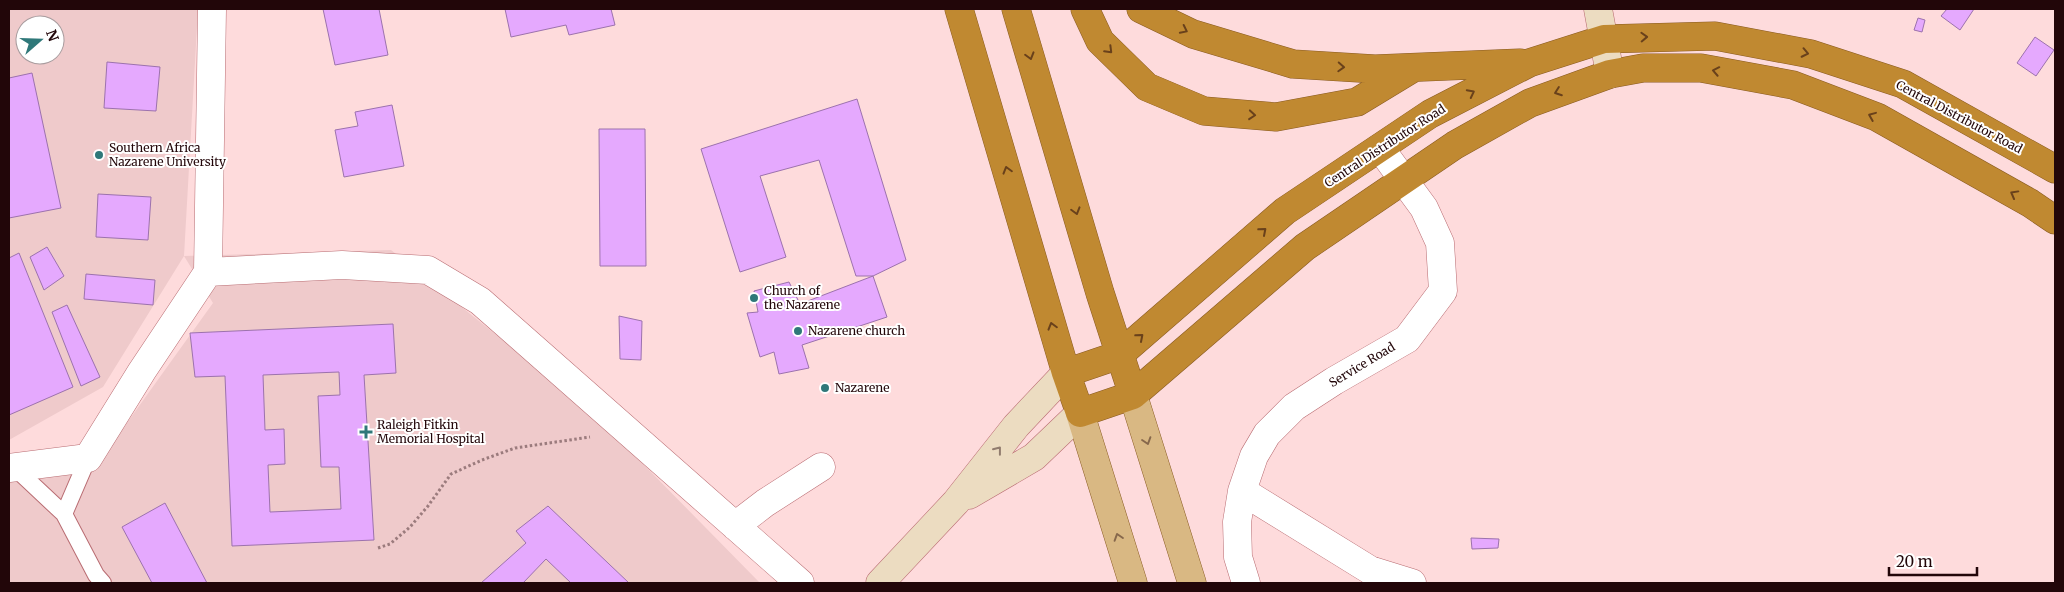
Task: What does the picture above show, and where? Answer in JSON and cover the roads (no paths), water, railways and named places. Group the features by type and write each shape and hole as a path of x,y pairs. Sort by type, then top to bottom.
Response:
{"highway":[{"path":"959,9 1066,373 1080,413 1132,395 1305,247 1455,144 1530,102 1610,74 1643,68 1701,68 1793,85 1877,117 2030,203 2055,220"},
{"path":"1016,9 1132,395"},
{"path":"1085,9 1100,41 1147,88 1204,111 1276,117 1357,102 1415,67"},
{"path":"1141,9 1194,34 1293,64 1375,69 1529,63"},
{"name":"Central Distributor Road","path":"1066,373 1119,355 1285,212 1430,114 1529,63 1604,39 1715,36 1812,54 1903,84 2055,169"}],"main road":[{"path":"1598,9 1610,74"},
{"path":"880,583 956,502 1016,426 1066,373"},
{"path":"1132,395 1192,583"},
{"path":"956,502 1034,457 1080,413 1133,583"}],"street":[{"path":"12,468 88,458 142,370 208,272 212,9"},
{"name":"Service Road","path":"1246,583 1238,557 1236,522 1242,491 1254,456 1267,434 1294,407 1334,381 1407,339 1444,291 1440,243 1424,208 1402,181 1380,148"},
{"path":"208,272 342,265 428,270 480,301 800,583"},
{"path":"735,526 765,503 821,467"},
{"path":"1242,491 1370,570 1412,583"}],"lane":[{"path":"64,514 88,458"},
{"path":"12,468 64,514 96,574 103,583"}],"place":[{"name":"Southern Africa Nazarene University","path":"99,155"},
{"name":"Church of the Nazarene","path":"754,298"},
{"name":"Nazarene church","path":"798,331"},
{"name":"Nazarene","path":"825,388"},
{"name":"Raleigh Fitkin Memorial Hospital","path":"366,432"}]}
